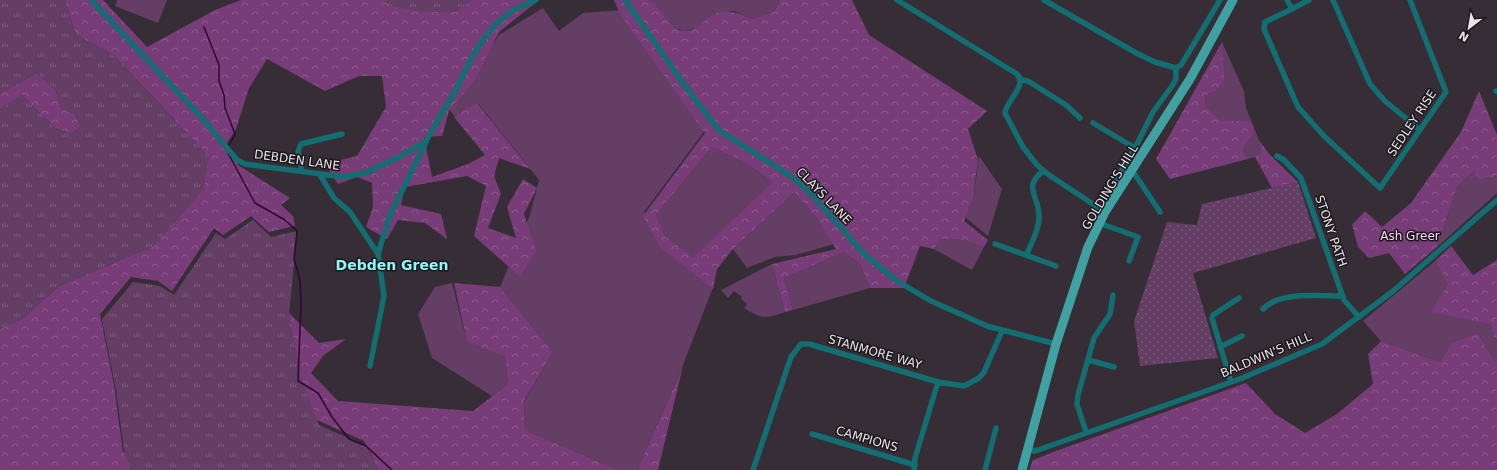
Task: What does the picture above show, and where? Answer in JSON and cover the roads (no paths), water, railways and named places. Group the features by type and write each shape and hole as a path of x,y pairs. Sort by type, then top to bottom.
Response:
{"main road":[{"name":"GOLDING'S HILL","path":"1022,470 1056,344 1088,247 1099,224 1118,192 1172,109 1233,0"}],"street":[{"name":"DEBDEN LANE","path":"91,0 203,119 237,160 245,164 344,177 365,173 401,156 426,141 484,38 503,16 536,0"},
{"name":"CLAYS LANE","path":"625,0 685,86 720,131 792,177 813,196 865,256 897,282 931,301 1002,331 1056,344"},
{"path":"897,0 1020,76 1019,87 1004,113 1023,146 1042,171 1106,212"},
{"path":"1044,0 1138,54 1155,62 1176,68 1181,65 1220,0"},
{"path":"1287,0 1292,9 1309,0"},
{"path":"1333,0 1370,84 1385,101 1420,130"},
{"name":"SEDLEY RISE","path":"1292,9 1265,22 1264,29 1298,107 1324,136 1380,188 1446,92 1410,0"},
{"path":"1118,192 1114,187 1114,183 1135,148 1153,112 1176,79 1176,68"},
{"path":"1020,80 1028,81 1066,105 1080,118"},
{"path":"1093,123 1135,148"},
{"path":"301,171 301,160 298,152 301,144 342,134"},
{"path":"370,366 384,296 378,254 390,215 426,141"},
{"name":"STONY PATH","path":"1277,156 1284,160 1301,178 1342,296 1359,317"},
{"path":"1132,170 1160,212"},
{"path":"1027,254 1038,226 1040,216 1032,183 1034,178 1042,171"},
{"path":"320,174 334,198 350,212 378,254"},
{"name":"BALDWIN'S HILL","path":"1028,448 1034,451 1038,450 1231,382 1299,355 1322,344 1409,277 1497,200"},
{"path":"1099,224 1138,237 1128,261"},
{"path":"996,244 1027,254 1056,266"},
{"path":"1086,432 1077,404 1094,338 1110,314 1113,294"},
{"path":"1263,310 1269,304 1285,297 1342,296"},
{"path":"1231,382 1212,318 1213,315 1239,298"},
{"name":"STANMORE WAY","path":"753,470 791,357 801,344 809,344 938,382 964,386 979,378 990,363 1002,331"},
{"path":"1220,346 1242,336"},
{"path":"1088,360 1114,367"},
{"path":"915,467 915,458 938,382"},
{"path":"984,470 996,428"},
{"name":"CAMPIONS","path":"812,434 915,467"}],"waterway":[{"path":"204,27 219,65 219,81 224,95 225,108 235,134 228,147"},
{"path":"228,153 255,203 285,220 297,231 294,259 300,280 301,302 298,381 318,393 332,417 349,439 366,446 392,470"}],"district":[{"name":"Debden Green","path":"392,265"}],"park label":[{"name":"Ash Greer","path":"1410,236"}]}
